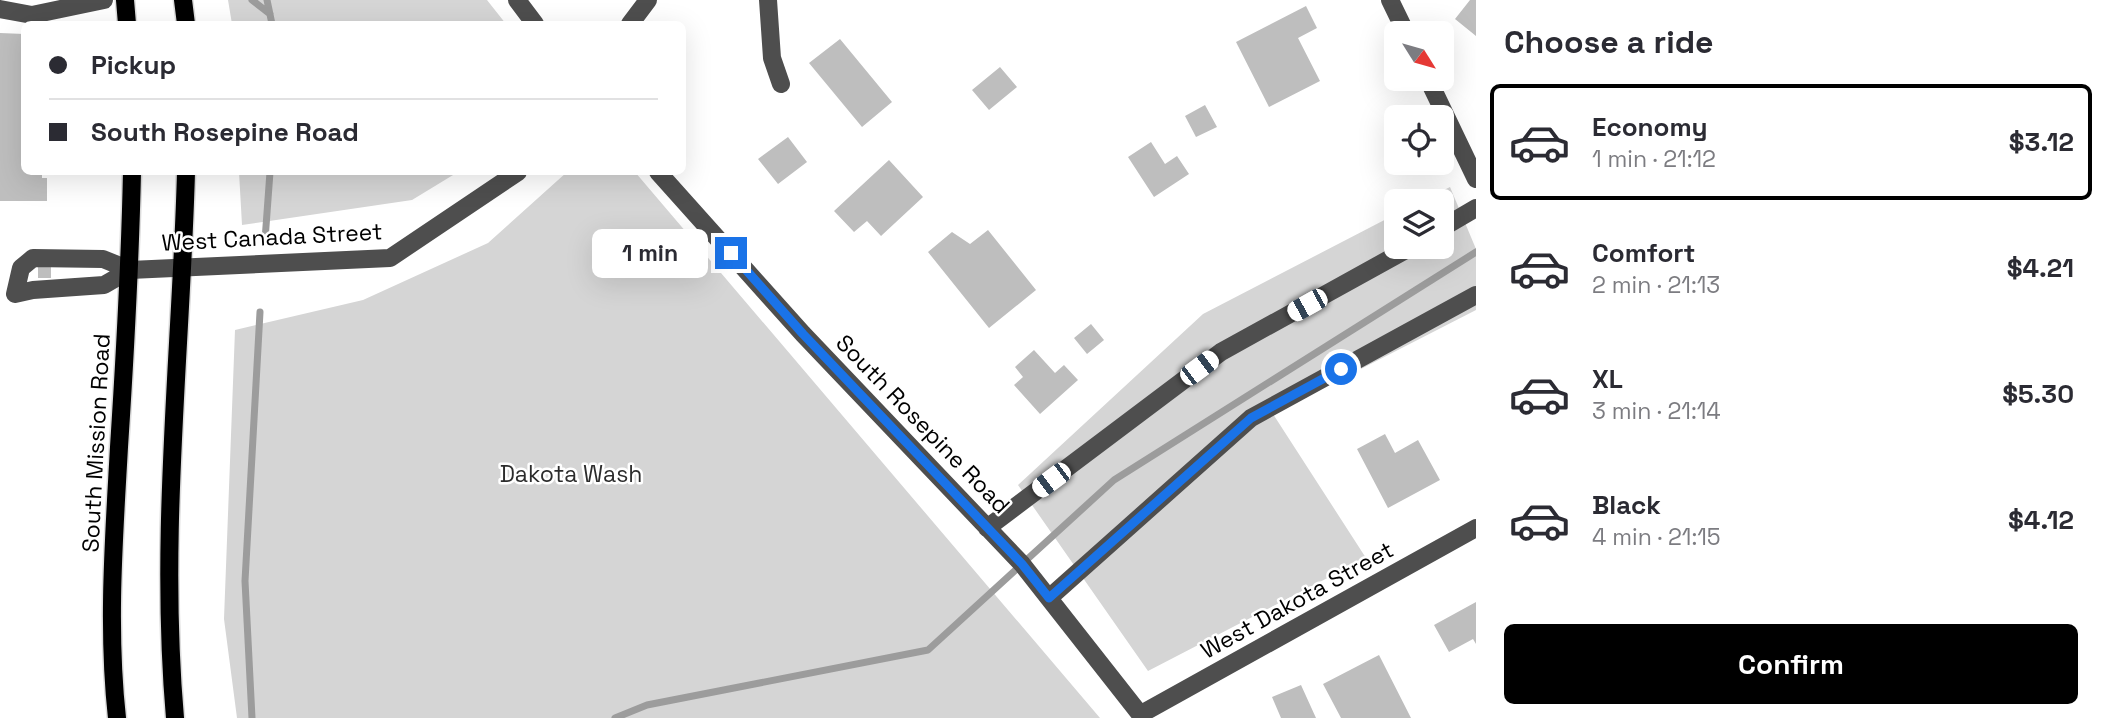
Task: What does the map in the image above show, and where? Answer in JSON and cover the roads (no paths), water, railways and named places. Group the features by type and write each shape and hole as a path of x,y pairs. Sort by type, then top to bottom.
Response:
{"main road":[{"path":"125,0 127,21"},
{"path":"183,0 186,21"},
{"name":"South Mission Road","path":"117,718 112,672 114,532 130,270 132,175"},
{"path":"175,718 171,671 168,534 184,266 186,175"}],"street":[{"path":"0,9 32,15 104,0"},
{"path":"517,0 533,21"},
{"path":"632,21 649,0"},
{"path":"768,0 772,58 781,84"},
{"path":"1390,0 1400,21"},
{"path":"1434,91 1476,179"},
{"name":"West Canada Street","path":"130,270 390,258 514,175"},
{"name":"South Rosepine Road","path":"661,175 803,334 1022,564 1142,716"},
{"path":"1454,221 1476,208"},
{"path":"33,258 103,259 130,270 104,285 33,290 15,294 21,268 33,258"},
{"path":"987,528 1221,352 1389,259"},
{"path":"1049,598 1251,418 1476,295"},
{"name":"West Dakota Street","path":"1142,716 1476,528"}],"waterway":[{"path":"252,0 270,14"},
{"path":"267,0 271,21"},
{"path":"265,240 270,175"},
{"name":"Dakota Wash","path":"615,718 647,705 928,650 1114,480 1476,252"},
{"path":"252,718 245,581 260,312"}]}
